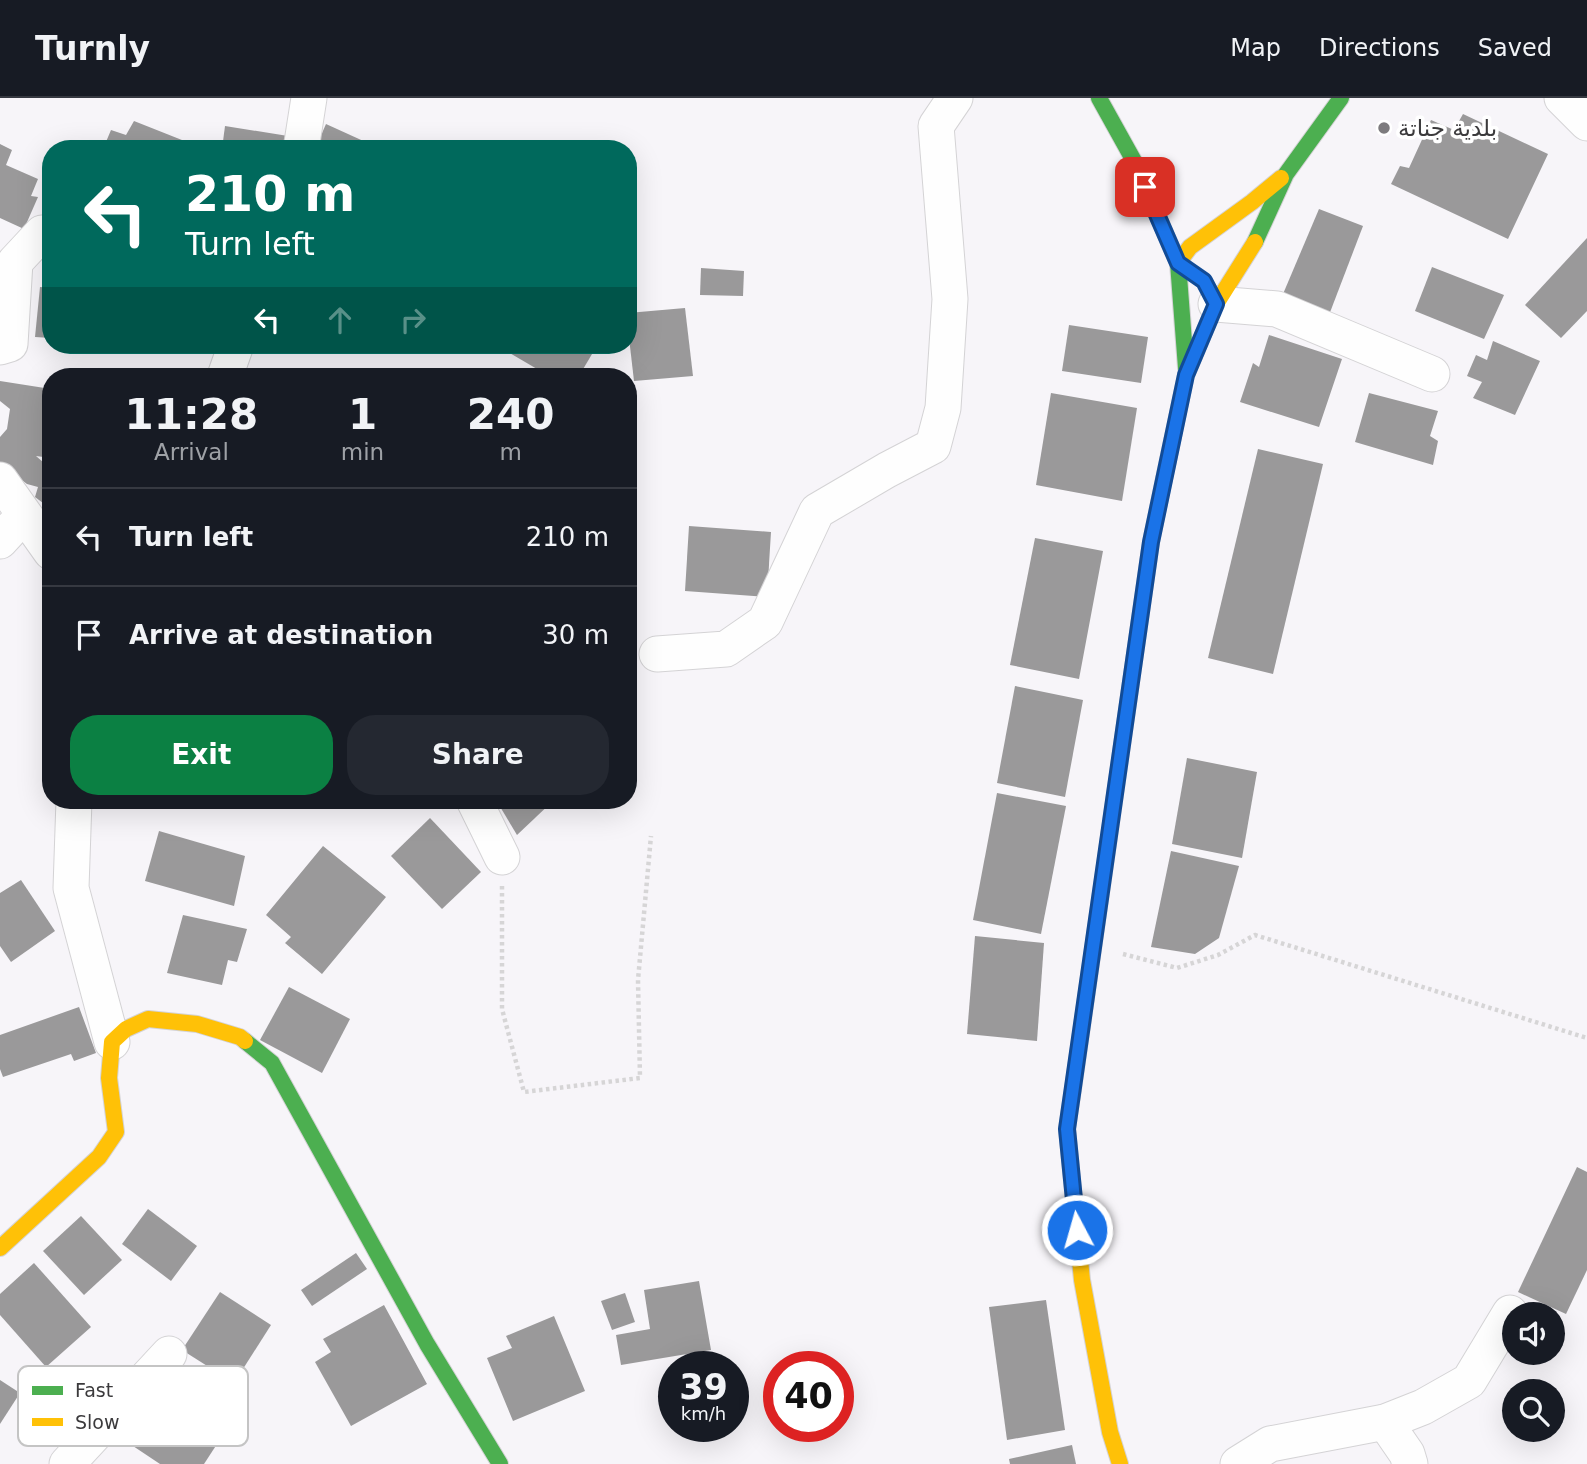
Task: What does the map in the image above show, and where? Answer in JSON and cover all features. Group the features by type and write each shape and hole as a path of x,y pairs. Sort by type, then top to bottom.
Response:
{"street":[{"path":"302,140 309,98"},
{"path":"657,654 726,649 765,622 817,511 933,446 943,408 950,299 936,126 955,98"},
{"path":"1099,98 1134,161 1178,263 1186,375"},
{"path":"1120,1464 1110,1432 1082,1280 1067,1129 1151,542 1186,375 1213,298 1255,243 1286,174 1341,98"},
{"path":"1562,98 1587,123"},
{"path":"1134,161 1167,198"},
{"path":"1178,263 1190,247 1286,174"},
{"path":"1210,216 1232,217"},
{"path":"0,347 10,344 15,262 42,233"},
{"path":"1225,265 1249,252"},
{"path":"1178,263 1198,270"},
{"path":"1213,298 1277,309 1433,374"},
{"path":"0,480 42,540"},
{"path":"0,541 24,515"},
{"path":"0,1248 99,1157 116,1132 109,1078 112,1042 71,888 74,809"},
{"path":"478,809 502,857"},
{"path":"112,1042 126,1029 148,1019 197,1024 240,1037 272,1063 427,1344 500,1464"},
{"path":"1238,1464 1270,1444 1385,1422 1423,1407 1469,1381 1502,1326"},
{"path":"158,1366 169,1354"},
{"path":"1385,1422 1408,1454 1410,1464"},
{"path":"67,1464 84,1446"}],"path":[{"path":"502,857 502,1009 524,1092 640,1078 638,980 651,836"},
{"path":"1092,946 1177,968 1217,956 1255,935 1587,1038"}],"building":[{"path":"1463,114 1548,154 1508,239 1391,184 1400,166 1409,168 1431,120 1454,130"},
{"path":"134,121 182,140 107,140 111,130 126,135"},
{"path":"326,124 361,140 319,140"},
{"path":"225,126 288,136 287,140 223,140"},
{"path":"0,144 12,150 6,165 38,179 31,196 38,197 24,229 0,218"},
{"path":"1319,209 1363,226 1329,315 1283,294"},
{"path":"1587,238 1587,311 1561,338 1525,305"},
{"path":"1432,267 1504,295 1484,339 1415,311"},
{"path":"701,268 744,271 743,296 700,295"},
{"path":"40,287 42,287 42,337 35,337"},
{"path":"685,308 693,376 637,381 637,368 632,368 631,354 637,354 637,312"},
{"path":"1069,325 1148,337 1141,383 1062,371"},
{"path":"1269,335 1342,359 1319,427 1240,402 1253,363 1259,367"},
{"path":"1493,341 1540,361 1515,415 1473,398 1482,382 1467,376 1476,355 1487,360"},
{"path":"511,354 592,354 584,368 535,368"},
{"path":"0,381 42,388 42,457 36,456 42,461 42,502 35,497 38,487 27,484 0,463 0,437 7,429 10,409 0,401"},
{"path":"1051,393 1137,408 1122,501 1036,485"},
{"path":"1369,393 1438,411 1430,436 1438,441 1433,465 1355,442"},
{"path":"1258,449 1323,464 1273,674 1208,658"},
{"path":"689,526 771,532 767,597 685,591"},
{"path":"1035,538 1103,551 1079,679 1010,665"},
{"path":"1015,686 1083,700 1065,797 997,783"},
{"path":"1187,758 1257,772 1242,858 1172,844"},
{"path":"997,793 1066,806 1041,934 973,920"},
{"path":"501,809 544,809 517,835"},
{"path":"430,818 481,872 442,909 391,856"},
{"path":"159,831 245,856 234,906 145,881"},
{"path":"323,846 386,897 322,974 285,943 291,937 266,915"},
{"path":"1171,851 1239,866 1219,938 1195,954 1151,947"},
{"path":"21,880 55,931 11,962 0,946 0,893"},
{"path":"183,915 247,929 237,962 228,960 222,985 167,973"},
{"path":"975,936 1044,943 1037,1041 967,1034"},
{"path":"289,987 350,1019 322,1073 260,1040"},
{"path":"79,1007 96,1053 74,1061 71,1054 3,1077 0,1069 0,1035"},
{"path":"1577,1167 1587,1172 1587,1270 1566,1314 1565,1302 1540,1302 1518,1292"},
{"path":"148,1209 197,1246 171,1281 122,1244"},
{"path":"81,1216 122,1260 84,1295 43,1251"},
{"path":"356,1253 367,1269 312,1306 301,1290"},
{"path":"34,1263 91,1327 45,1366 0,1315 0,1294"},
{"path":"699,1281 711,1350 658,1351 658,1359 621,1365 616,1335 650,1329 644,1290"},
{"path":"220,1292 271,1325 245,1366 207,1366 182,1350"},
{"path":"625,1293 635,1322 612,1330 601,1301"},
{"path":"1046,1300 1065,1430 1007,1440 989,1307"},
{"path":"384,1305 427,1384 351,1426 315,1362 331,1352 323,1339"},
{"path":"554,1316 585,1391 513,1421 487,1358 512,1348 506,1336"},
{"path":"0,1380 18,1392 18,1396 0,1424"},
{"path":"1072,1445 1076,1464 1010,1464 1009,1459"},
{"path":"133,1446 216,1446 204,1464 160,1464"}],"traffic: fast":[{"path":"1099,98 1134,161 1178,263 1186,368"},
{"path":"1255,242 1286,174 1341,98"},
{"path":"1073,1089 1151,542 1164,479"},
{"path":"245,1041 272,1063 427,1344 500,1464"}],"traffic: slow":[{"path":"1178,263 1190,247 1281,178"},
{"path":"1164,479 1186,375 1216,304 1255,242"},
{"path":"0,1248 99,1157 116,1132 109,1078 112,1042 126,1029 148,1019 197,1024 240,1037 245,1041"},
{"path":"1073,1089 1067,1129 1082,1280 1110,1432 1120,1464"}],"place":[{"name":"بلدية جناتة","path":"1384,128"}],"route":[{"path":"1077,1230 1067,1129 1151,542 1186,375 1216,304 1204,281 1178,263 1145,187"}]}
